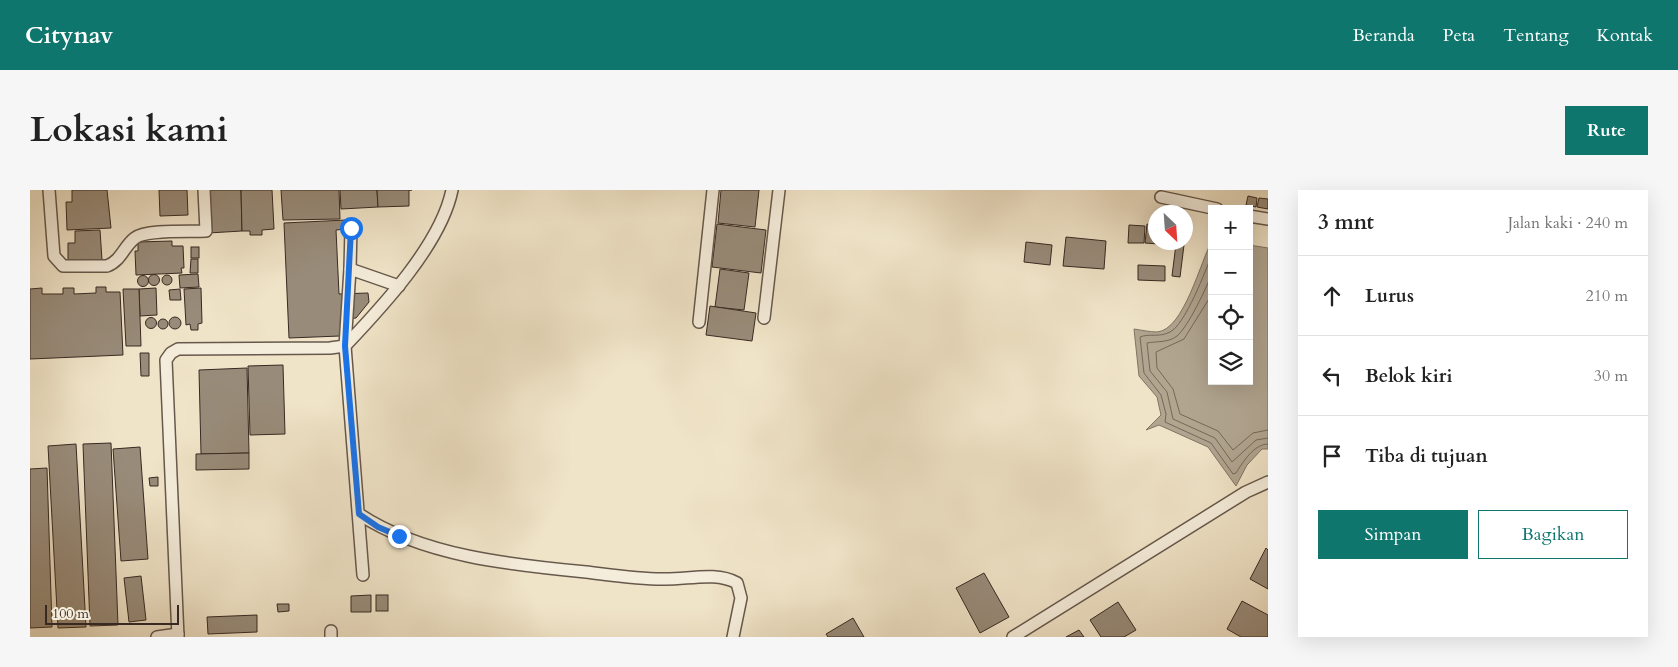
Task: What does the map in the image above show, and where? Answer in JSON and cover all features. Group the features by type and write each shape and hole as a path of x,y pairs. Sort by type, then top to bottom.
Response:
{"lane":[{"path":"49,190 54,256 63,266 72,266 112,264 132,240 142,234 206,230 204,190"},
{"path":"157,637 178,636 166,360 168,356 178,349 330,348 345,346 399,286 421,254 440,219 452,190"},
{"path":"699,322 713,190"},
{"path":"764,318 779,190"},
{"path":"1161,197 1208,207"},
{"path":"1253,217 1268,219"},
{"path":"351,228 345,346 363,575"},
{"path":"350,269 399,286"},
{"path":"1014,637 1246,492 1268,482"},
{"path":"359,514 378,527 399,536 473,557 512,565 663,580 728,578 737,583 741,598 733,637"}],"water":[{"path":"1253,246 1268,248 1268,449 1262,449 1247,465 1236,486 1208,447 1159,425 1146,430 1161,415 1157,397 1139,376 1134,329 1157,332 1167,328 1175,320 1190,294 1208,249 1208,385 1253,385"}],"building":[{"path":"72,190 107,190 111,228 67,230 66,202 72,202"},
{"path":"159,190 187,190 188,215 160,216"},
{"path":"206,190 241,190 242,231 208,233"},
{"path":"241,190 272,190 274,229 262,230 262,235 250,235 250,231 242,231"},
{"path":"281,190 339,190 340,219 283,220"},
{"path":"340,190 377,190 378,207 341,209"},
{"path":"377,190 409,190 409,206 378,207"},
{"path":"721,190 759,190 755,227 718,223"},
{"path":"1248,196 1257,198 1256,207 1246,205"},
{"path":"1259,198 1268,199 1268,209 1257,207"},
{"path":"346,220 346,229 336,230 339,294 368,293 369,302 356,318 345,319 346,329 340,336 289,338 284,223"},
{"path":"717,224 766,230 761,273 712,267"},
{"path":"1147,224 1148,224 1148,243 1145,243"},
{"path":"1129,225 1145,226 1144,243 1128,243"},
{"path":"100,230 102,260 68,261 68,243 75,243 75,231"},
{"path":"1066,237 1106,241 1104,269 1063,266"},
{"path":"172,241 172,246 183,246 184,268 181,268 182,273 136,275 135,251 138,251 138,242"},
{"path":"1026,242 1052,245 1050,265 1024,262"},
{"path":"191,247 199,247 199,258 191,258"},
{"path":"1175,250 1183,250 1180,277 1172,276"},
{"path":"191,259 198,259 198,273 190,273"},
{"path":"1138,265 1165,266 1165,281 1138,280"},
{"path":"720,269 749,273 744,310 715,307"},
{"path":"198,274 199,287 180,288 179,275"},
{"path":"152,275 156,275 159,280 158,284 152,285 149,282 149,278"},
{"path":"165,275 169,275 172,280 171,284 165,285 162,282 162,278"},
{"path":"141,276 145,276 148,281 147,285 141,286 138,283 138,279"},
{"path":"96,287 106,287 106,292 120,292 123,355 30,359 30,289 42,288 42,294 63,294 63,288 74,288 74,294 96,293"},
{"path":"156,288 157,315 140,316 139,289"},
{"path":"201,288 202,323 198,324 198,330 191,330 190,324 186,325 184,289"},
{"path":"123,289 139,289 141,346 126,346"},
{"path":"180,289 181,300 170,300 169,290"},
{"path":"710,306 756,313 752,341 706,335"},
{"path":"173,317 177,317 181,323 177,329 173,329 169,325 169,321"},
{"path":"149,318 153,318 156,323 155,327 149,328 146,325 146,321"},
{"path":"161,319 165,319 168,324 167,328 161,329 158,326 158,322"},
{"path":"140,353 149,353 149,376 141,376"},
{"path":"283,365 285,434 250,435 248,366"},
{"path":"247,368 249,453 201,454 199,370"},
{"path":"111,443 118,625 90,626 83,444"},
{"path":"76,444 86,627 58,628 48,446"},
{"path":"140,447 148,559 121,561 113,449"},
{"path":"249,453 249,469 196,470 196,454"},
{"path":"47,468 52,627 30,628 30,469"},
{"path":"158,477 158,486 150,486 149,478"},
{"path":"1266,548 1268,550 1268,589 1250,579"},
{"path":"984,573 1009,617 980,633 956,588"},
{"path":"141,576 146,620 129,622 124,578"},
{"path":"371,595 371,612 351,612 351,596"},
{"path":"376,595 388,595 388,611 376,611"},
{"path":"1242,601 1268,615 1268,637 1241,637 1227,629"},
{"path":"1118,602 1136,630 1124,637 1101,637 1090,620"},
{"path":"277,604 289,604 289,611 278,612"},
{"path":"257,615 257,632 208,634 207,617"},
{"path":"853,618 864,637 828,637 826,634"},
{"path":"1079,630 1084,637 1066,637"}],"route":[{"path":"351,228 345,346 359,514 378,527 399,536"}]}
